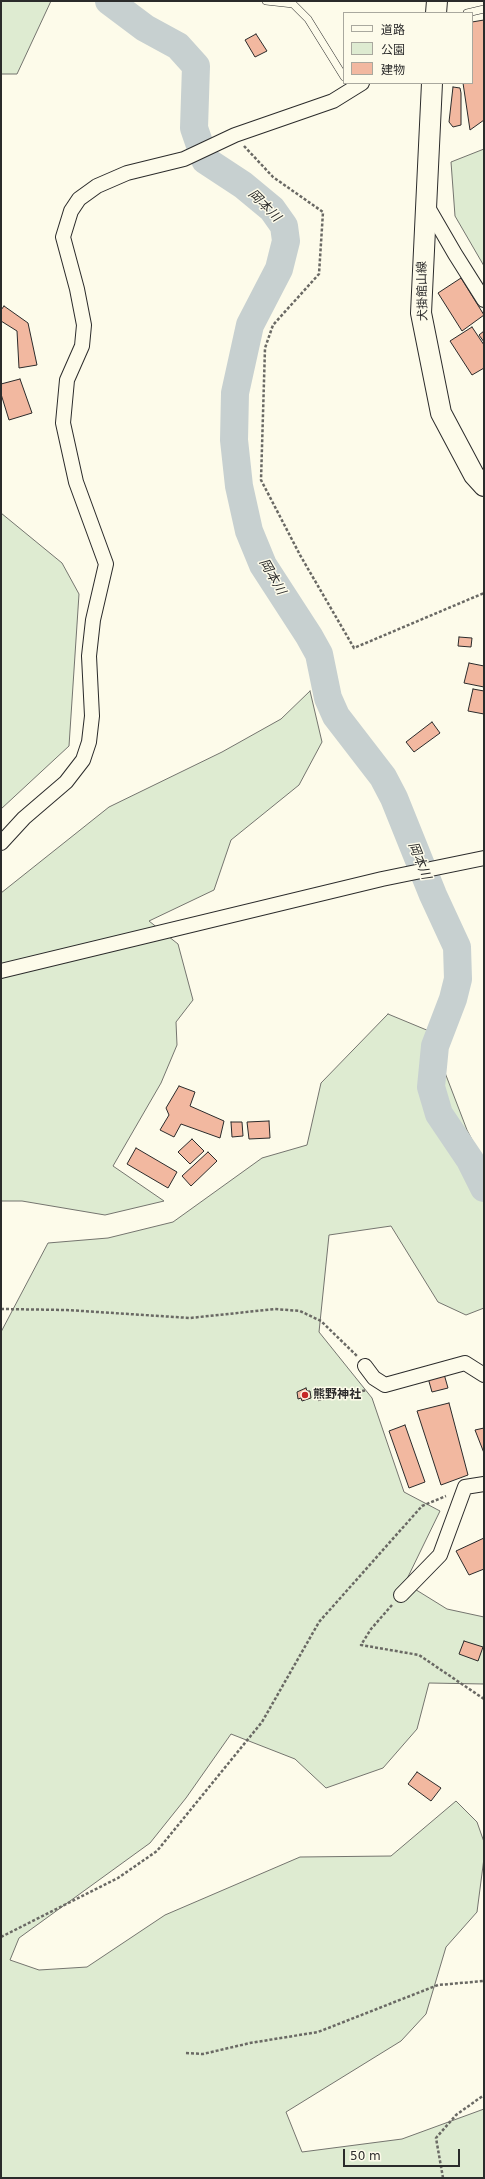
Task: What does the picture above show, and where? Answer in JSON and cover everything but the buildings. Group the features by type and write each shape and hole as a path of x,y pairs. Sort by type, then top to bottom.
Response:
{"main road":[{"path":"436,12 437,1"},
{"name":"犬掛館山線","path":"432,84 425,202 421,313 440,413 474,475 484,486"}],"street":[{"path":"1,843 24,818 66,782 82,760 89,742 92,716 89,656 93,620 106,564 76,482 63,423 67,380 82,346 84,325 78,289 63,237 71,211 79,199 97,186 127,173 184,159 235,135 333,101 354,85"},
{"path":"425,202 454,254 484,300"},
{"path":"1,971 382,879 484,858"},
{"path":"365,1366 374,1378 385,1385 465,1363 484,1375"},
{"path":"401,1594 440,1554 465,1487 484,1484"}],"lane":[{"path":"266,1 293,4 308,18 343,75"},
{"path":"471,12 484,9"}],"path":[{"path":"235,135 273,177 323,212 319,274 273,324 265,348 261,480 300,555 354,648 484,593"},
{"path":"1,1308 67,1310 190,1318 275,1308 300,1311 321,1321 341,1339 365,1366"},
{"path":"318,1400 370,1390"},
{"path":"1,1937 118,1878 157,1851 262,1722 318,1622 422,1506 465,1487"},
{"path":"401,1594 370,1629 361,1645 420,1655 484,1699"},
{"path":"186,2053 203,2054 250,2043 318,2032 438,1985 484,1981"},
{"path":"443,2178 436,2138 456,2115 484,2095"}],"green space":[{"path":"1,1 51,1 17,74 1,74"},
{"path":"484,149 484,266 455,216 451,162"},
{"path":"1,513 62,563 79,594 69,746 1,809"},
{"path":"310,691 322,742 299,785 231,840 214,890 149,921 178,944 193,1000 176,1022 177,1045 161,1083 113,1166 164,1201 105,1215 22,1201 1,1201 1,893 109,807 222,752 281,719"},
{"path":"388,1014 429,1031 467,1130 484,1163 484,1308 466,1315 438,1302 391,1226 329,1235 319,1332 372,1398 404,1492 440,1511 405,1583 447,1609 484,1617 484,1684 429,1683 417,1729 383,1768 326,1788 295,1759 231,1734 186,1798 150,1843 19,1938 10,1960 39,1970 87,1967 165,1915 300,1857 391,1856 456,1801 477,1822 484,1842 484,1858 477,1912 446,1947 426,2014 401,2041 286,2112 302,2152 402,2139 484,2109 484,2178 1,2178 1,1332 48,1243 108,1238 173,1222 262,1158 307,1145 321,1083"}],"waterway":[{"name":"岡本川","path":"109,1 145,28 178,46 196,66 194,128 205,160 243,185 272,209 284,226 286,241 279,269 250,325 235,393 234,440 239,486 249,531 263,565 319,654 328,698 336,716 383,777 394,798 433,895 457,947 458,979 453,999 435,1046 431,1087 439,1114 470,1160 484,1188"}],"place":[{"name":"熊野神社","path":"305,1395"}]}
